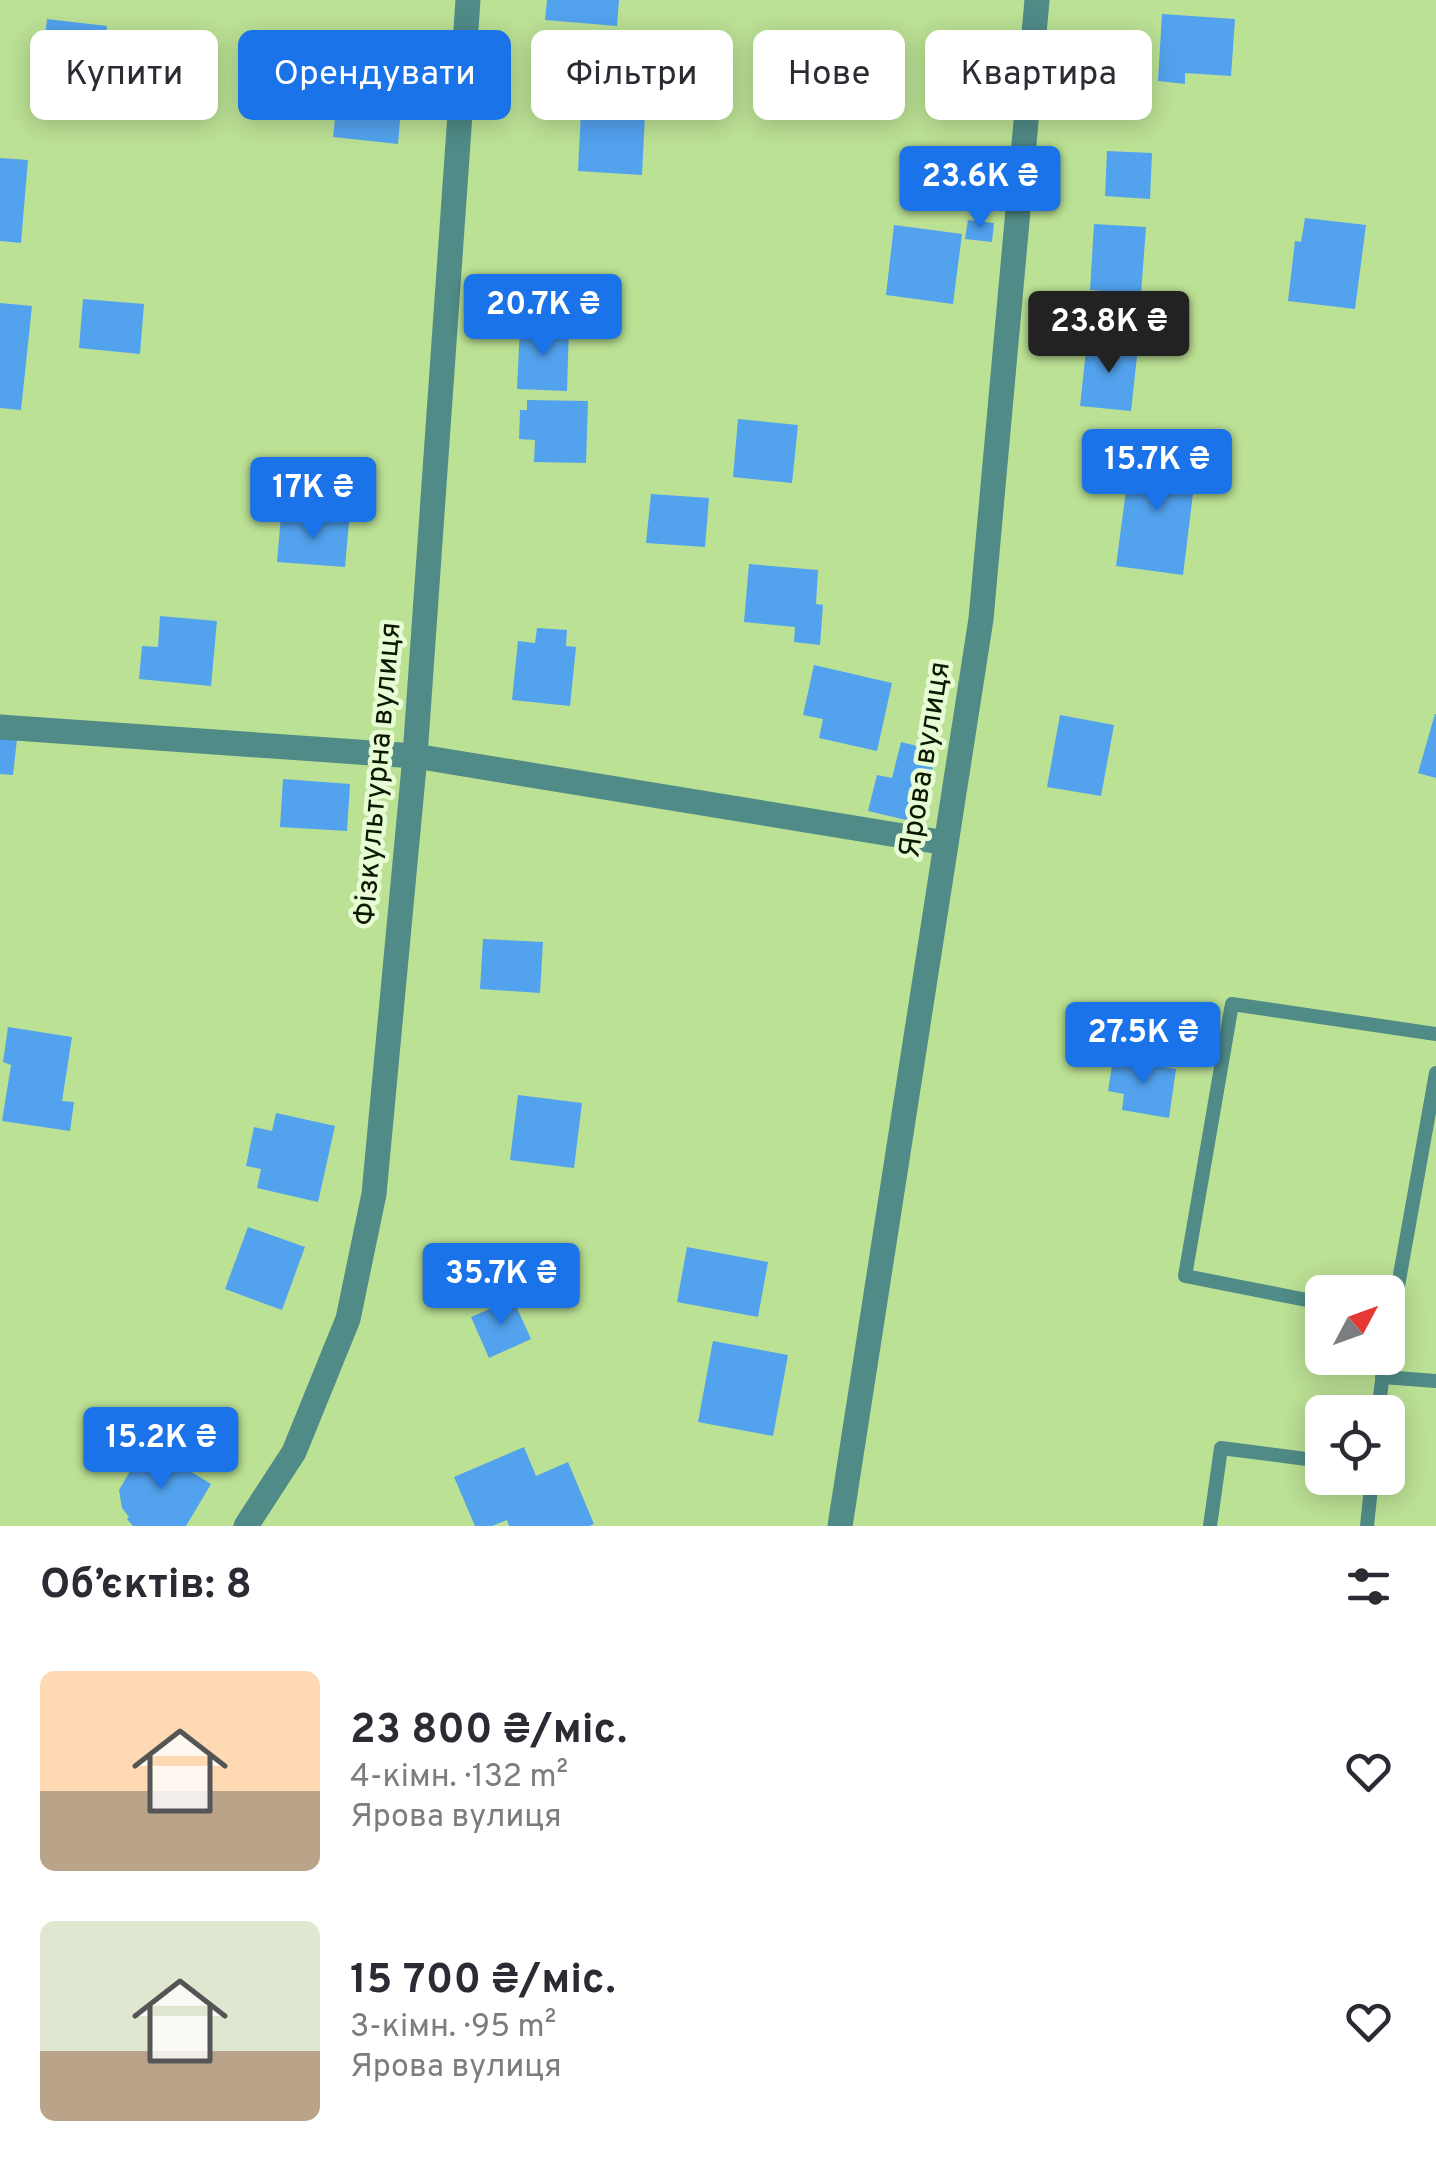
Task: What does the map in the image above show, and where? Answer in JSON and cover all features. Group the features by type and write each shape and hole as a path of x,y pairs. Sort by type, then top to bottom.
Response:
{"street":[{"name":"Фізкультурна вулиця","path":"246,1526 294,1452 348,1318 374,1194 415,756 468,0"},
{"name":"Ярова вулиця","path":"840,1526 981,619 1038,0"},
{"path":"0,727 415,756 946,843"}],"lane":[{"path":"1305,1300 1185,1276 1232,1004 1436,1034"},
{"path":"1398,1275 1436,1073"},
{"path":"1380,1395 1382,1377 1436,1380"},
{"path":"1210,1526 1220,1448 1305,1459"},
{"path":"1367,1526 1370,1495"}],"building":[{"path":"547,0 619,0 617,26 545,20"},
{"path":"1162,14 1235,19 1231,76 1185,73 1185,84 1158,81"},
{"path":"47,19 107,26 107,30 46,30"},
{"path":"335,120 400,120 398,144 333,137"},
{"path":"581,120 645,120 642,175 578,171"},
{"path":"1107,151 1152,153 1150,199 1105,196"},
{"path":"0,158 28,160 21,243 0,241"},
{"path":"1305,218 1366,225 1355,309 1288,301 1295,241 1301,242"},
{"path":"968,220 994,223 992,242 965,239"},
{"path":"1094,224 1146,227 1141,294 1090,290"},
{"path":"894,225 962,234 953,304 886,295"},
{"path":"83,299 144,304 140,354 79,348"},
{"path":"0,303 32,306 21,410 0,408"},
{"path":"520,326 569,328 567,391 517,389"},
{"path":"1087,341 1138,347 1131,411 1080,406"},
{"path":"527,400 588,401 586,463 534,462 535,440 519,439 520,410 527,410"},
{"path":"738,419 798,425 792,483 733,477"},
{"path":"1131,453 1197,461 1183,575 1116,566"},
{"path":"651,494 709,498 705,547 646,543"},
{"path":"281,516 349,522 345,567 277,562"},
{"path":"749,564 818,570 816,604 823,605 820,645 794,642 795,627 744,622"},
{"path":"160,616 217,621 211,686 139,679 142,646 158,647"},
{"path":"537,628 567,630 566,646 576,647 570,706 512,700 518,641 535,643"},
{"path":"814,665 892,683 877,751 819,738 823,719 803,715"},
{"path":"1436,714 1436,778 1418,773"},
{"path":"1060,715 1114,725 1101,796 1047,787"},
{"path":"0,737 17,739 13,775 0,774"},
{"path":"901,742 937,751 919,823 868,811 877,775 892,778"},
{"path":"283,779 350,784 347,831 280,827"},
{"path":"483,939 543,942 540,993 480,989"},
{"path":"8,1027 72,1037 62,1101 74,1102 70,1131 2,1121 11,1065 3,1062"},
{"path":"1113,1059 1176,1069 1169,1118 1122,1110 1124,1094 1108,1091"},
{"path":"518,1095 582,1103 574,1168 510,1160"},
{"path":"276,1113 335,1126 318,1202 257,1188 261,1169 246,1166 254,1127 272,1131"},
{"path":"248,1227 305,1247 282,1310 225,1289"},
{"path":"687,1247 768,1262 758,1317 677,1302"},
{"path":"513,1299 531,1339 489,1358 471,1317"},
{"path":"713,1341 788,1355 773,1436 698,1422"},
{"path":"146,1444 211,1484 186,1526 133,1526 127,1519 119,1490"},
{"path":"524,1447 536,1476 568,1462 594,1524 509,1526 507,1520 492,1526 475,1526 454,1477"}]}
